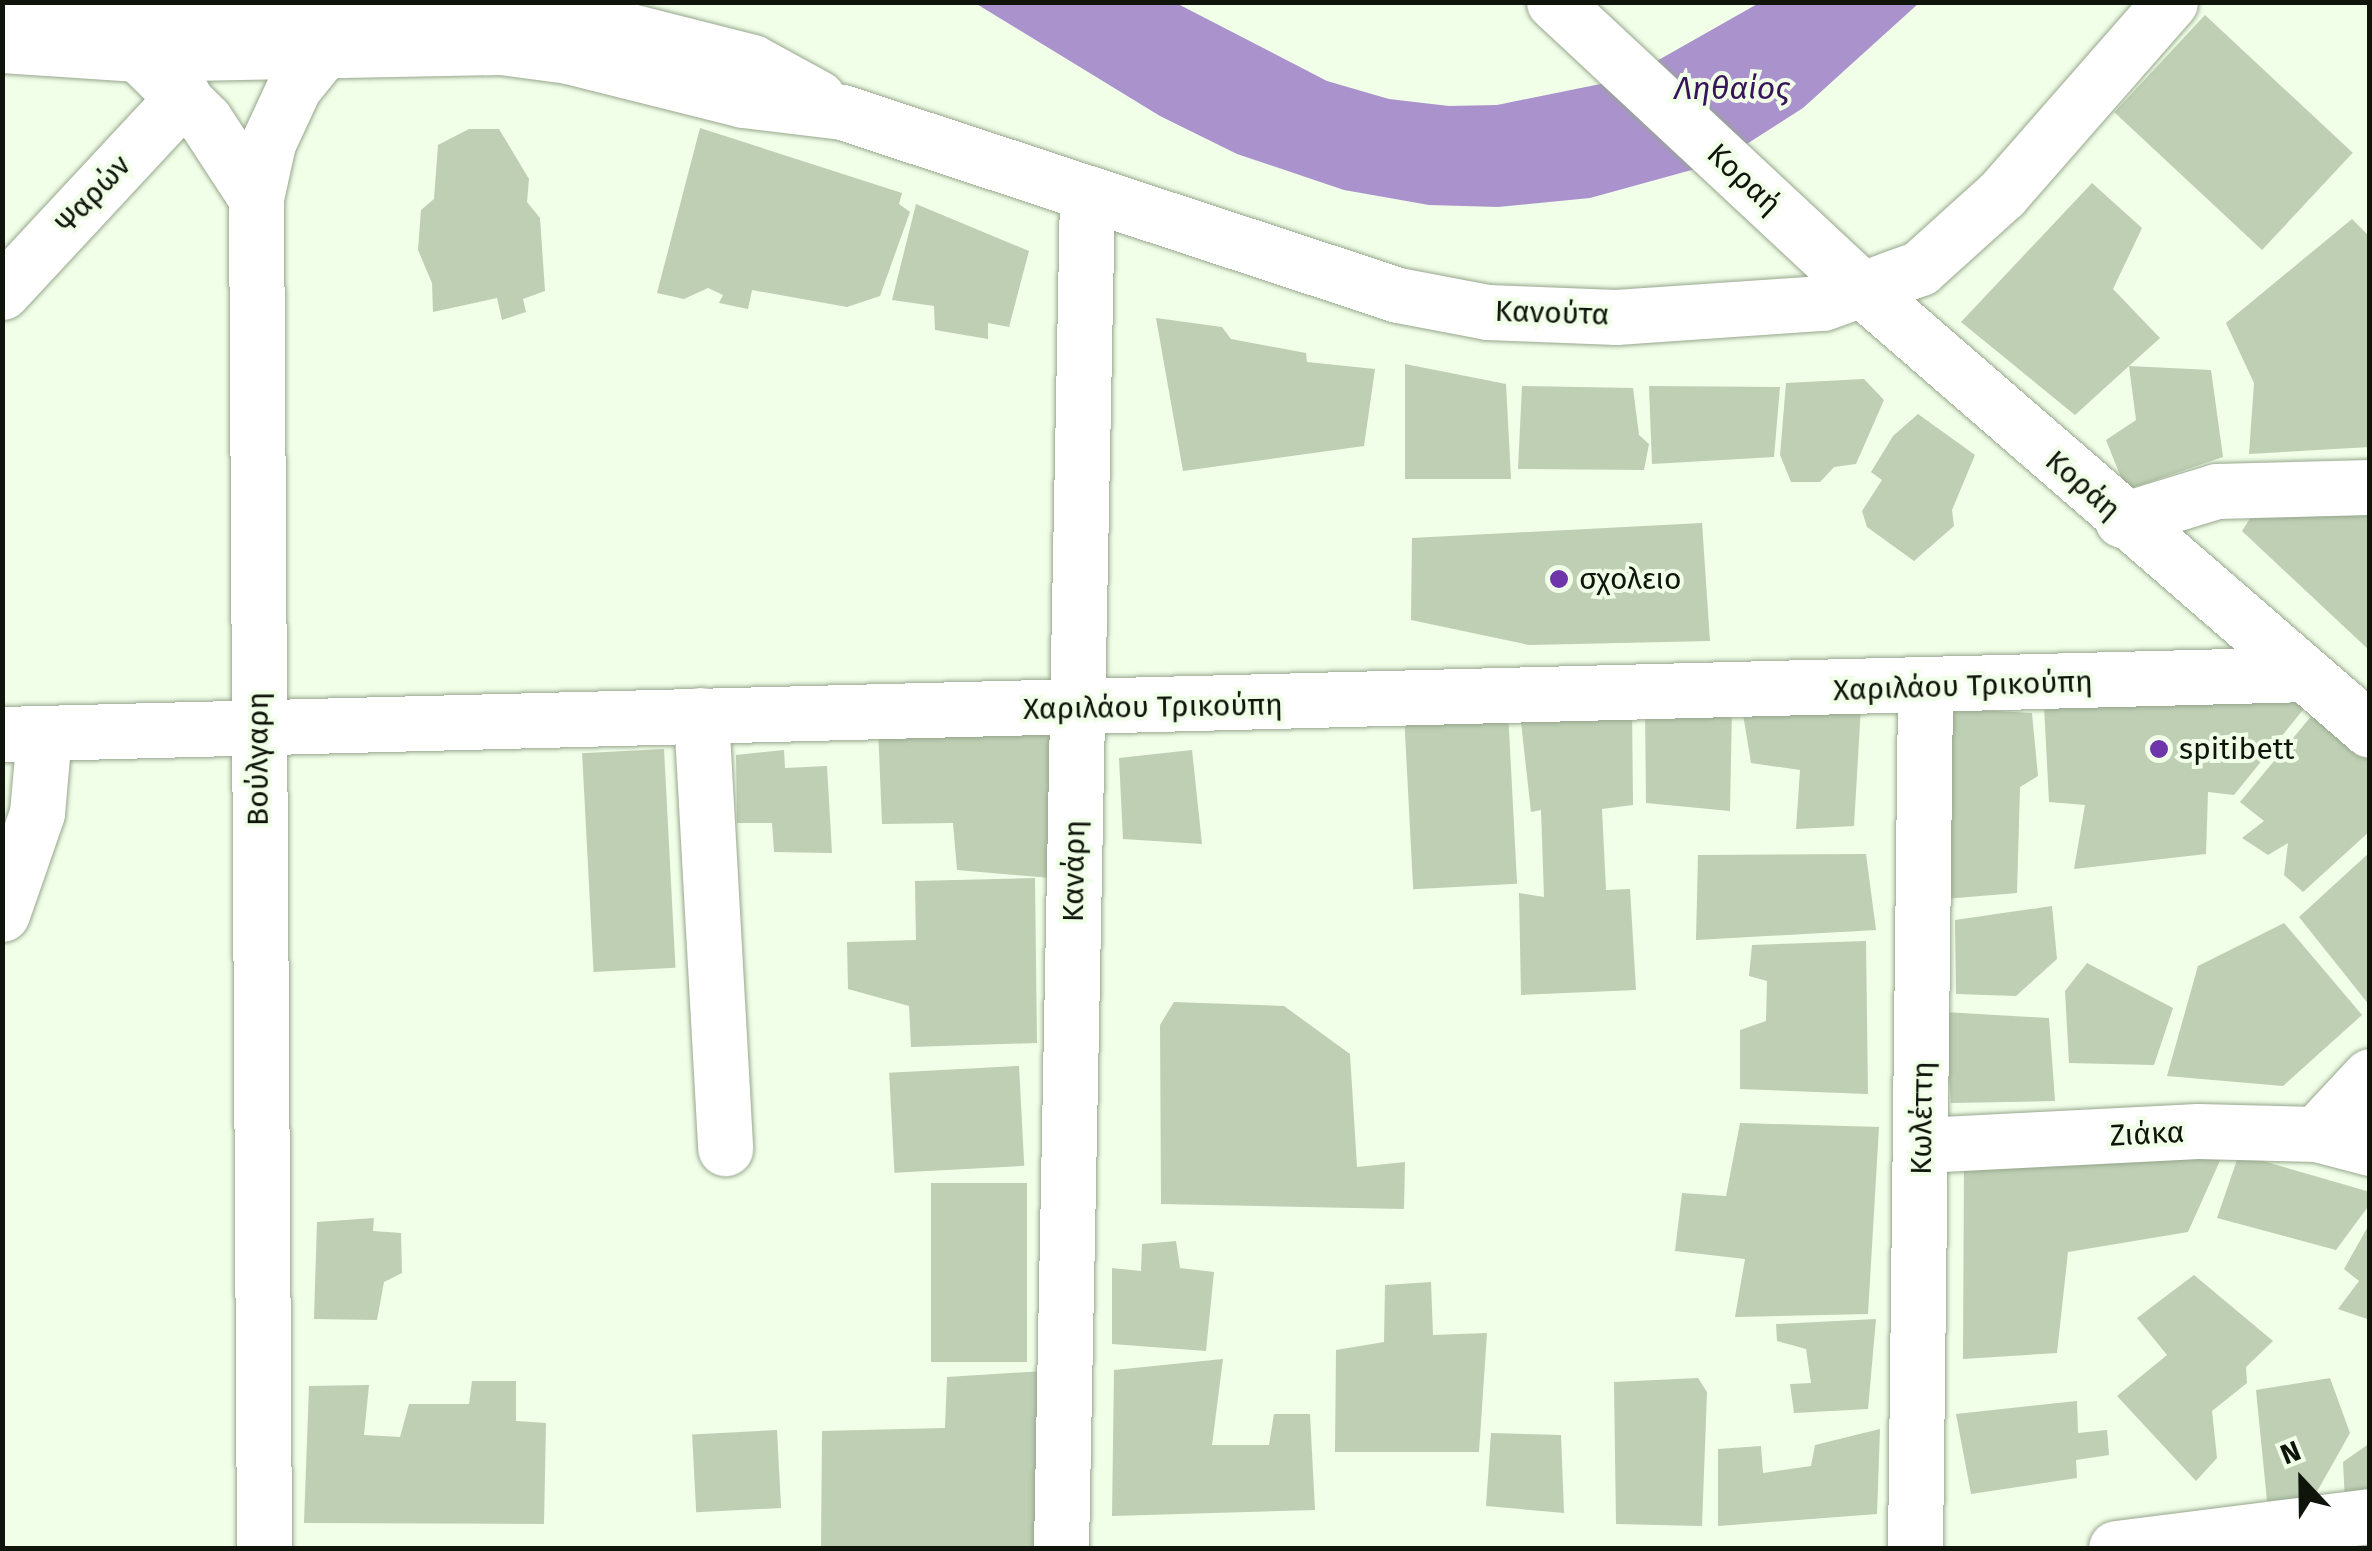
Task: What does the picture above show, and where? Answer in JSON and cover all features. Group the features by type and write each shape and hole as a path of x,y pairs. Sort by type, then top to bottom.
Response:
{"street":[{"path":"7,2 176,11 364,4 464,4 588,11 752,62 842,112"},
{"name":"Κοραή","path":"1554,2 1792,225"},
{"name":"Κανούτα","path":"842,112 1356,284 1487,312 1733,314 1865,292 1950,247 2170,2"},
{"name":"Βούλγαρη","path":"264,1548 256,198 281,113 321,52 364,4"},
{"path":"2,46 138,54 526,50 743,100 842,112"},
{"path":"138,54 184,96 239,164 256,198"},
{"name":"Ψαρών","path":"2,292 184,96"},
{"name":"Κανάρη","path":"1060,1548 1087,194"},
{"name":"Κοράη","path":"1792,225 2122,520 2370,730"},
{"path":"2122,520 2216,491 2370,487"},
{"name":"Χαριλάου Τρικούπη","path":"23,734 1924,688 2304,674"},
{"name":"Κωλέττη","path":"1915,1548 1924,688"},
{"path":"700,715 725,1148"},
{"path":"2,914 37,813 23,734"},
{"path":"2316,1134 2370,1076"},
{"name":"Ζιάκα","path":"1922,1145 2198,1131 2316,1134 2370,1148"},
{"path":"2116,1548 2370,1516"}],"water":[{"name":"Ληθαίος","path":"975,3 1176,3 1327,81 1389,99 1449,106 1497,105 1625,79 1759,3 1919,3 1803,108 1717,163 1590,198 1498,207 1429,205 1344,190 1237,154 1160,116"}],"building":[{"path":"2205,15 2353,153 2262,250 2114,112"},
{"path":"700,128 902,193 899,204 910,212 880,296 847,307 752,290 748,309 719,303 723,295 708,288 684,299 657,293"},
{"path":"469,129 499,129 529,179 527,202 540,218 545,291 523,299 526,312 502,320 497,298 433,312 432,283 418,250 421,210 434,199 438,145"},
{"path":"2092,183 2142,228 2113,289 2160,338 2075,415 1961,322"},
{"path":"916,204 1029,251 1009,327 988,323 988,339 935,330 934,306 892,300"},
{"path":"2352,219 2370,237 2370,447 2249,454 2254,383 2226,323"},
{"path":"1156,318 1222,327 1231,339 1306,353 1307,362 1375,369 1364,446 1183,471"},
{"path":"1405,364 1506,384 1511,479 1405,479"},
{"path":"2129,366 2211,370 2223,457 2126,490 2106,440 2136,420"},
{"path":"1864,379 1884,400 1856,464 1834,467 1820,482 1791,482 1780,455 1786,383"},
{"path":"1522,386 1633,388 1639,435 1649,444 1644,470 1518,469"},
{"path":"1649,386 1780,387 1774,457 1652,464"},
{"path":"1918,414 1975,455 1952,510 1954,526 1914,561 1867,527 1862,511 1882,480 1871,472 1893,436"},
{"path":"2370,497 2370,651 2242,531 2261,501"},
{"name":"σχολειο","path":"1702,523 1710,641 1529,645 1411,620 1412,538"},
{"name":"spitibett","path":"2311,700 2234,795 2208,792 2206,854 2074,869 2085,805 2049,802 2044,706"},
{"path":"1632,706 1633,805 1602,809 1606,890 1630,889 1636,990 1521,995 1519,893 1544,897 1541,810 1531,812 1520,713"},
{"path":"1732,706 1730,811 1646,803 1645,710"},
{"path":"1861,706 1854,826 1796,829 1800,770 1751,763 1743,714"},
{"path":"1943,708 2032,713 2038,776 2020,787 2017,893 1944,899"},
{"path":"2318,708 2370,756 2370,831 2303,892 2284,875 2288,843 2268,855 2242,838 2264,821 2240,802"},
{"path":"1508,711 1517,884 1413,889 1404,716"},
{"path":"1059,724 1050,878 957,870 953,823 882,824 878,727"},
{"path":"664,749 675,968 594,972 582,753"},
{"path":"784,750 785,768 827,766 832,853 774,852 772,823 737,823 736,755"},
{"path":"1192,750 1202,844 1123,839 1119,758"},
{"path":"2370,852 2370,1006 2299,917"},
{"path":"1866,854 1876,930 1696,940 1698,855"},
{"path":"1035,878 1037,1043 911,1047 909,1006 848,989 847,942 916,940 915,881"},
{"path":"2052,906 2057,959 2016,996 1956,994 1955,920"},
{"path":"2284,923 2362,1015 2283,1086 2167,1076 2198,966"},
{"path":"1866,941 1868,1094 1740,1089 1740,1030 1766,1021 1767,981 1749,976 1752,945"},
{"path":"2087,963 2173,1008 2154,1065 2069,1063 2065,991"},
{"path":"1174,1002 1284,1006 1350,1054 1357,1167 1405,1162 1404,1209 1161,1204 1160,1025"},
{"path":"1944,1012 2049,1018 2055,1101 1951,1103"},
{"path":"1019,1066 1024,1166 894,1173 889,1073"},
{"path":"1740,1123 1879,1127 1868,1314 1735,1317 1745,1259 1675,1251 1682,1193 1726,1196"},
{"path":"2227,1145 2188,1232 2068,1252 2057,1353 1963,1359 1964,1160"},
{"path":"2239,1154 2370,1192 2370,1204 2336,1250 2217,1218"},
{"path":"931,1183 1027,1183 1027,1362 931,1362"},
{"path":"374,1218 373,1231 401,1233 402,1273 384,1282 377,1320 314,1319 317,1222"},
{"path":"2370,1223 2370,1320 2338,1309 2359,1281 2344,1269"},
{"path":"1176,1241 1180,1268 1214,1272 1206,1351 1112,1344 1112,1268 1141,1271 1142,1244"},
{"path":"2194,1275 2273,1341 2246,1367 2247,1383 2212,1411 2217,1458 2196,1481 2117,1396 2167,1355 2137,1318"},
{"path":"1431,1282 1433,1335 1487,1333 1479,1452 1335,1452 1336,1350 1384,1342 1385,1285"},
{"path":"1876,1319 1868,1409 1794,1413 1790,1384 1811,1383 1806,1349 1777,1341 1776,1324"},
{"path":"1223,1359 1212,1445 1269,1445 1274,1414 1310,1414 1315,1510 1112,1516 1114,1370"},
{"path":"1044,1371 1045,1548 821,1548 822,1431 945,1428 947,1377"},
{"path":"1698,1378 1707,1392 1702,1526 1616,1524 1614,1382"},
{"path":"2330,1378 2350,1433 2314,1497 2267,1501 2256,1390"},
{"path":"472,1381 516,1381 516,1421 546,1423 544,1524 304,1523 309,1386 369,1385 364,1435 400,1437 409,1404 469,1404"},
{"path":"2077,1401 2078,1433 2107,1430 2109,1455 2076,1460 2077,1478 1971,1494 1956,1414"},
{"path":"1880,1429 1877,1514 1718,1526 1718,1449 1761,1446 1763,1473 1811,1466 1815,1445"},
{"path":"777,1430 781,1508 696,1512 692,1434"},
{"path":"1491,1433 1561,1435 1564,1513 1486,1506"},
{"path":"2370,1443 2370,1499 2345,1502 2343,1462"}],"place":[{"name":"σχολειο","path":"1559,579"},
{"name":"spitibett","path":"2159,749"}]}
